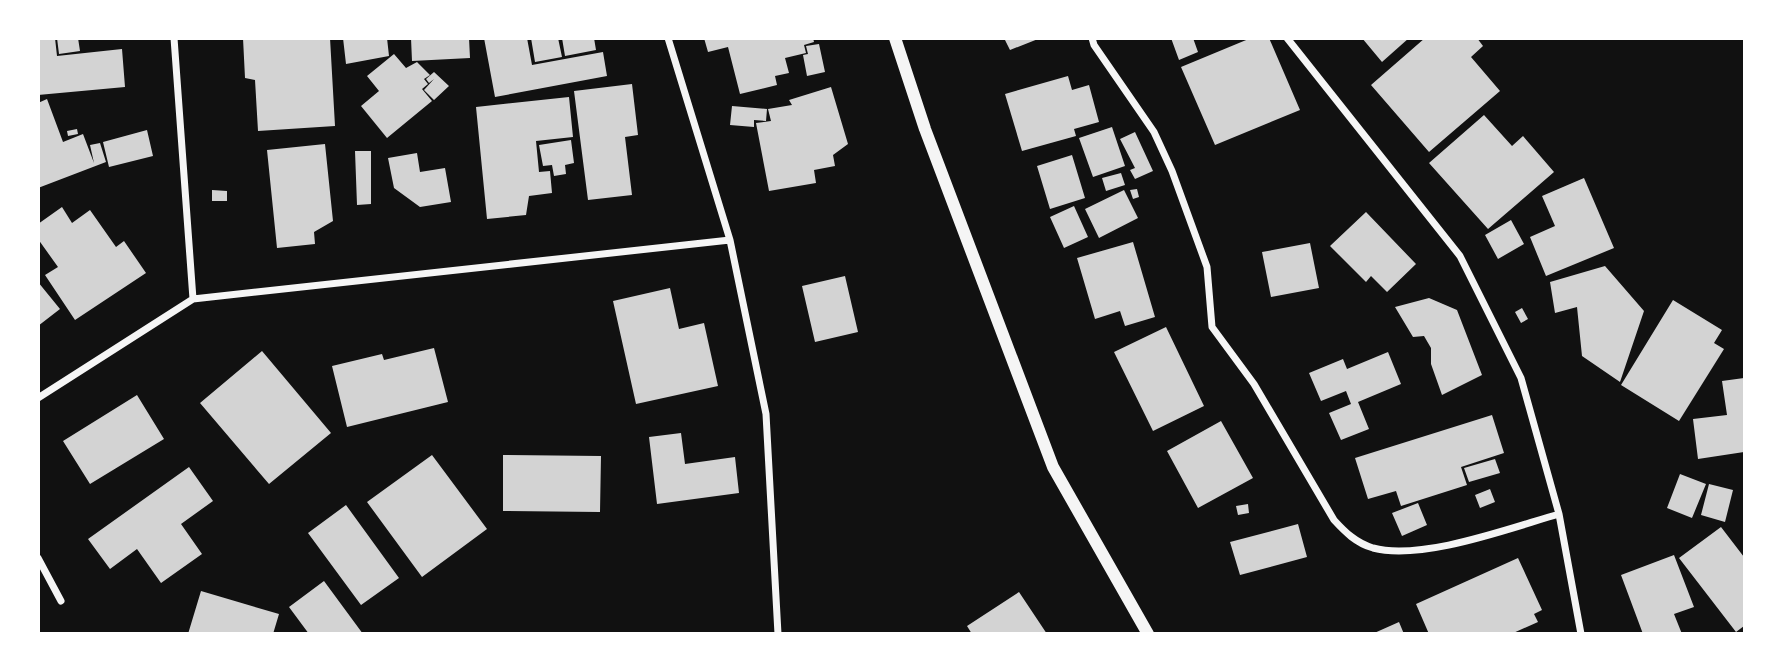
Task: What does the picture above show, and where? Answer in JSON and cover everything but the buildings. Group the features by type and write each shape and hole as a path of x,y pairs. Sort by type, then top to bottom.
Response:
{"street":[{"path":"174,38 193,299"},
{"path":"668,38 730,240 766,414 778,634"},
{"path":"895,38 925,129 1054,467 1148,634"},
{"path":"1092,38 1154,132 1172,171 1207,267 1212,327 1254,384 1334,520 1350,538 1373,548 1403,551 1448,545 1559,514"},
{"path":"1287,38 1460,257 1521,378 1559,514 1581,634"},
{"path":"38,398 193,299 730,240"},
{"path":"38,558 61,601"}]}
